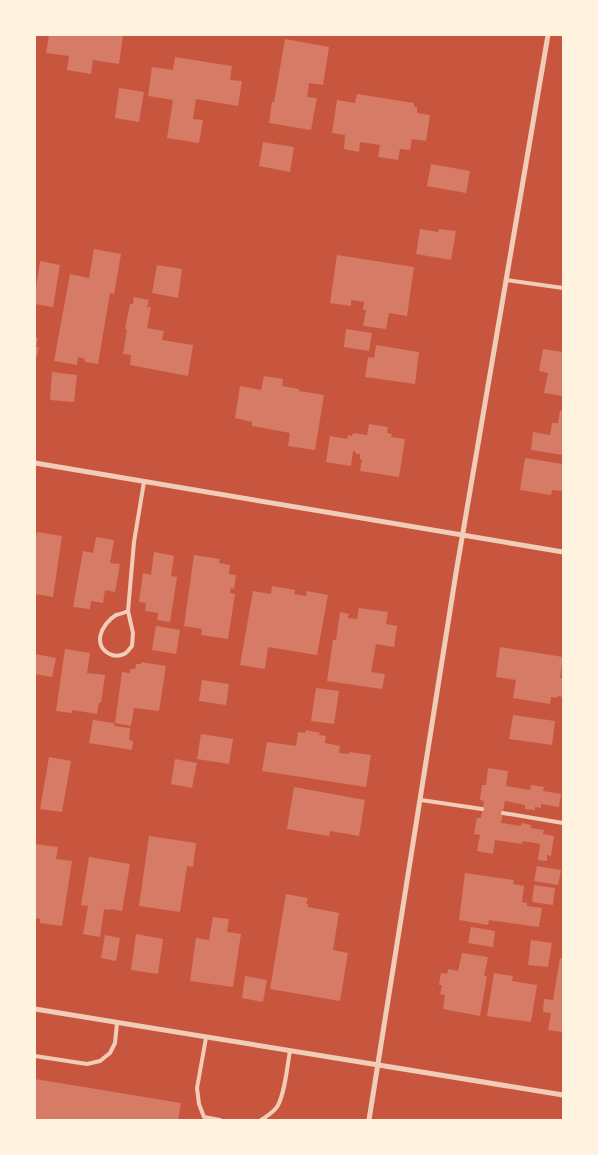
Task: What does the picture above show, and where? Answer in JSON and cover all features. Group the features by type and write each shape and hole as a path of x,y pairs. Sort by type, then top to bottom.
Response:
{"street":[{"path":"369,1120 463,535 548,35"},
{"path":"35,463 563,552"},
{"path":"35,1009 563,1095"}],"lane":[{"path":"506,280 563,288"},
{"path":"128,611 116,616 101,631 100,643 105,652 115,656 123,655 132,646 133,633 128,611 134,542 144,482"},
{"path":"421,800 482,809"},
{"path":"503,813 563,823"},
{"path":"35,1056 87,1064 100,1061 110,1053 115,1043 116,1023"},
{"path":"206,1038 197,1088 199,1104 204,1117 220,1120"},
{"path":"261,1120 276,1107 284,1089 290,1051"}],"building":[{"path":"49,35 123,35 119,64 93,60 91,74 67,70 69,56 46,53"},
{"path":"285,39 329,47 323,85 309,83 307,97 317,98 311,130 269,123"},
{"path":"175,57 232,66 230,80 242,81 238,106 196,99 193,119 203,120 199,143 167,138 173,100 148,96 152,67 173,70"},
{"path":"119,88 144,92 139,122 115,118"},
{"path":"357,94 414,103 414,107 417,107 417,113 430,115 426,141 412,139 410,150 400,149 398,160 378,157 380,145 360,142 359,152 344,149 345,135 332,133 337,100 355,103"},
{"path":"263,142 294,147 290,172 259,166"},
{"path":"431,164 470,171 466,193 427,186"},
{"path":"420,229 438,232 439,229 456,231 451,260 416,254"},
{"path":"94,249 121,254 114,294 110,293 98,364 85,362 85,359 78,357 77,365 54,361 70,274 89,278"},
{"path":"337,255 414,267 407,316 389,313 386,329 363,326 366,310 363,310 364,302 351,300 351,306 330,303"},
{"path":"40,261 60,265 53,307 35,304"},
{"path":"157,265 182,269 178,298 152,293"},
{"path":"134,297 149,300 147,307 151,307 147,328 164,331 162,340 193,345 188,376 130,365 131,355 123,354 127,330 125,329 130,304 133,304"},
{"path":"346,329 372,333 369,351 344,347"},
{"path":"35,337 38,338 36,347 39,347 37,356 35,356"},
{"path":"376,345 419,352 415,384 365,377 368,357 374,358"},
{"path":"543,349 563,352 563,396 544,393 548,373 539,371"},
{"path":"52,372 77,375 74,402 50,400"},
{"path":"264,376 283,379 282,386 324,395 315,450 288,446 290,433 252,426 252,422 235,418 240,386 261,390"},
{"path":"560,410 563,411 563,455 531,450 533,432 550,435 552,423 558,423"},
{"path":"369,424 388,427 387,433 392,434 391,437 405,439 399,477 360,471 362,460 360,459 360,454 356,454 353,451 351,466 326,462 330,436 347,439 348,435 352,436 353,433 367,435"},
{"path":"525,458 563,464 563,491 552,490 551,495 520,490"},
{"path":"37,532 62,536 53,597 35,594 35,536"},
{"path":"96,537 114,540 110,563 120,564 115,592 105,590 103,603 91,601 90,609 73,607 83,551 93,553"},
{"path":"154,552 174,556 171,576 177,577 170,622 157,620 158,613 145,611 146,603 139,602 143,573 151,575"},
{"path":"194,555 220,559 219,563 230,565 229,574 236,575 234,589 231,588 230,593 235,594 228,639 201,635 202,629 184,626"},
{"path":"272,586 295,590 294,594 306,596 307,591 328,595 317,655 268,647 265,669 240,665 253,591 271,594"},
{"path":"359,608 388,612 386,624 397,626 394,647 376,644 371,672 385,674 382,689 327,681 333,640 336,640 340,612 349,614 348,618 357,619"},
{"path":"156,626 180,630 176,654 152,650"},
{"path":"500,647 563,657 560,678 563,678 563,697 551,697 550,704 513,698 516,680 496,677"},
{"path":"65,649 90,653 87,673 105,675 101,703 99,702 97,714 72,710 72,713 56,711"},
{"path":"35,654 56,658 52,677 35,674"},
{"path":"141,662 166,666 159,711 134,708 131,726 115,723 122,672 130,673 130,669 135,669 136,664 141,664"},
{"path":"202,680 229,684 226,705 199,701"},
{"path":"316,688 339,691 334,724 311,721"},
{"path":"513,715 555,721 552,745 509,739"},
{"path":"93,720 114,723 114,726 130,728 129,740 133,741 132,750 89,743"},
{"path":"306,730 326,736 325,743 340,746 339,753 349,754 349,752 371,755 366,787 262,771 267,742 296,746 298,732 305,733"},
{"path":"201,734 233,739 229,764 197,759"},
{"path":"49,757 71,761 62,812 40,809"},
{"path":"175,759 197,763 192,788 171,784"},
{"path":"488,768 508,771 506,786 530,790 531,785 544,787 543,791 561,794 559,807 541,804 541,808 535,807 535,810 525,809 525,805 505,801 501,823 521,826 522,823 531,825 531,828 544,830 543,834 554,836 551,856 547,855 547,861 538,860 540,844 523,841 522,844 495,840 493,854 477,851 480,835 474,834 477,818 481,818 484,801 480,800 482,785 486,785"},
{"path":"294,787 365,800 359,836 330,831 329,836 287,829"},
{"path":"149,836 196,843 193,867 187,866 180,912 139,906"},
{"path":"35,844 58,847 56,859 72,861 62,926 40,923 40,919 35,918"},
{"path":"89,857 130,864 122,911 104,909 100,937 83,934 88,906 81,905"},
{"path":"537,866 561,870 558,885 534,881"},
{"path":"465,873 514,880 513,884 524,886 522,902 527,903 527,906 542,908 539,927 489,920 488,925 459,920"},
{"path":"534,885 555,888 553,905 532,902"},
{"path":"286,894 308,898 306,904 308,904 308,907 339,913 333,950 348,953 340,1001 270,989"},
{"path":"213,917 229,919 227,932 241,934 233,987 190,981 196,938 209,940"},
{"path":"471,927 495,931 493,947 468,943"},
{"path":"136,934 163,939 158,974 131,970"},
{"path":"105,935 120,938 116,961 101,958"},
{"path":"531,940 552,943 548,967 528,965"},
{"path":"462,953 488,957 484,976 487,976 480,1016 443,1009 445,995 440,994 442,985 439,985 441,973 447,974 448,969 458,971"},
{"path":"560,958 563,959 562,1032 548,1030 551,1013 543,1012 544,999 553,1000"},
{"path":"494,973 513,976 512,981 537,985 531,1022 487,1016"},
{"path":"245,976 267,980 263,1002 242,998"},
{"path":"35,1079 181,1103 178,1120 35,1120"}]}
